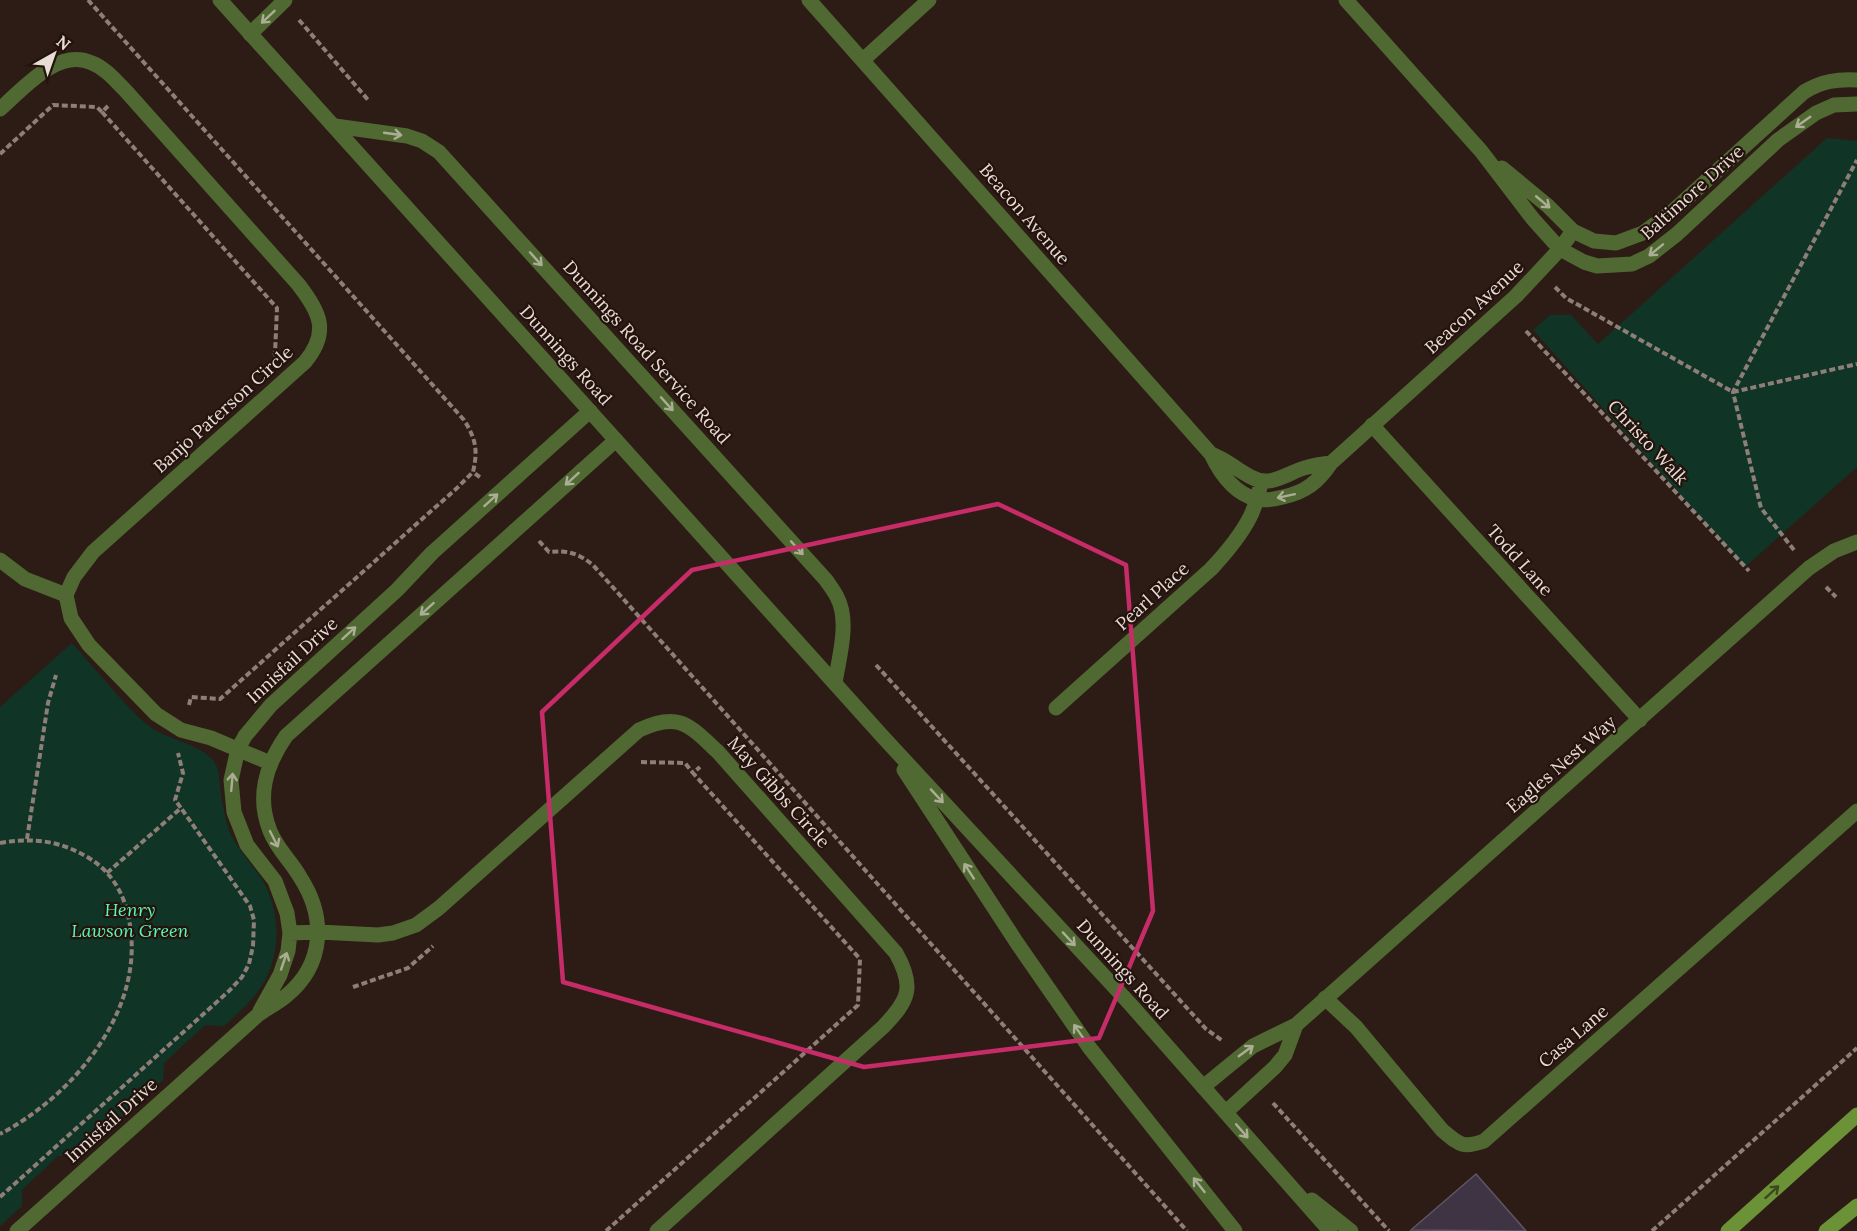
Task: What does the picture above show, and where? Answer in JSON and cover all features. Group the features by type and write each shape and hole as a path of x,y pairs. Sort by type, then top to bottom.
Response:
{"main road":[{"path":"1728,1231 1857,1115"},
{"path":"1826,1231 1857,1206"}],"street":[{"name":"Beacon Avenue","path":"809,0 1211,454 1219,471 1232,486 1256,500 1299,493 1321,478 1331,462 1508,304 1541,271 1573,231"},
{"path":"864,60 929,0"},
{"name":"Baltimore Drive","path":"1346,0 1481,151 1533,219 1560,249 1597,266 1613,267 1632,264 1649,256 1677,234 1778,140 1816,113 1834,105 1857,104"},
{"path":"250,34 285,1"},
{"name":"Dunnings Road","path":"227,2 250,34 883,737 1131,1005 1330,1231"},
{"name":"Banjo Paterson Circle","path":"0,110 49,67 70,60 88,61 95,64 125,90 298,285 315,308 318,316 319,338 312,353 294,372 93,552 74,577 66,595"},
{"name":"Baltimore Drive","path":"1481,151 1548,206 1573,231 1594,241 1616,243 1642,233 1674,210 1804,92 1819,83 1832,80 1857,80"},
{"name":"Dunnings Road Service Road","path":"335,126 407,136 422,141 439,152 818,572 838,599 843,620 843,637 835,683"},
{"name":"Innisfail Drive","path":"259,1014 280,975 288,951 290,933 287,913 274,881 247,845 234,812 231,780 238,749 245,736 270,705 397,590 432,553 590,411"},
{"name":"Todd Lane","path":"1372,425 1640,720"},
{"name":"Innisfail Drive","path":"17,1231 259,1014 286,996 309,967 319,932 317,914 310,894 299,875 276,844 267,822 264,795 265,778 270,763 286,736 616,440"},
{"name":"Beacon Avenue","path":"1211,454 1226,459 1251,478 1262,482 1285,477 1305,467 1331,462"},
{"name":"Pearl Place","path":"1056,708 1211,569 1239,537 1251,515 1262,482"},
{"name":"Eagles Nest Way","path":"1203,1087 1261,1041 1296,1025 1809,568 1834,551 1857,542"},
{"path":"0,560 25,579 66,595 70,618 89,645 156,714 181,730 211,738 270,763"},
{"name":"May Gibbs Circle","path":"290,933 378,935 405,930 428,917 639,730 663,720 675,721 699,734 718,752 896,953 905,968 908,981 907,994 899,1010 883,1027 657,1231"},
{"name":"Dunnings Road","path":"883,737 1017,943 1089,1047 1235,1231"},
{"name":"Casa Lane","path":"1325,998 1356,1027 1442,1130 1463,1146 1484,1141 1857,811"},
{"name":"Eagles Nest Way","path":"1226,1112 1285,1055 1296,1025"},
{"path":"1280,1173 1351,1231"}],"path":[{"path":"88,0 464,420 472,433 476,447 473,472 497,494"},
{"path":"285,1 369,101"},
{"path":"102,112 149,68"},
{"path":"0,154 53,105 97,107 278,308 275,354 267,361"},
{"path":"1809,568 1761,508 1733,392 1857,160"},
{"path":"1541,271 1566,298 1733,392 1857,363"},
{"name":"Christo Walk","path":"1526,332 1749,571"},
{"path":"523,523 549,552 572,552 593,565 1187,1231"},
{"path":"876,665 1206,1029 1223,1042 1236,1059"},
{"path":"27,839 48,703 56,675"},
{"path":"606,1231 858,1005 860,959 693,773 740,729"},
{"path":"0,1197 229,991 242,977 249,964 255,931 250,906 181,808"},
{"path":"0,843 27,839 50,841 73,849 96,863 118,888 127,908 132,947 127,984 118,1009 86,1063 52,1099 20,1124 0,1134"},
{"path":"1652,1231 1857,1048"},
{"path":"1257,1084 1389,1231"}],"highlighted area":[{"path":"998,504 1126,565 1153,911 1099,1038 864,1067 563,982 542,712 692,570"}],"green space":[{"path":"1827,138 1857,141 1857,467 1745,567 1533,330 1550,315 1571,315 1598,344"},
{"name":"Henry Lawson Green","path":"72,643 144,722 157,731 200,750 216,764 229,830 270,895 276,922 275,949 268,975 244,1008 224,1026 205,1025 164,1063 163,1080 78,1156 58,1156 22,1190 22,1206 0,1226 0,707"}],"building":[{"path":"1476,1174 1526,1231 1411,1230"}]}
